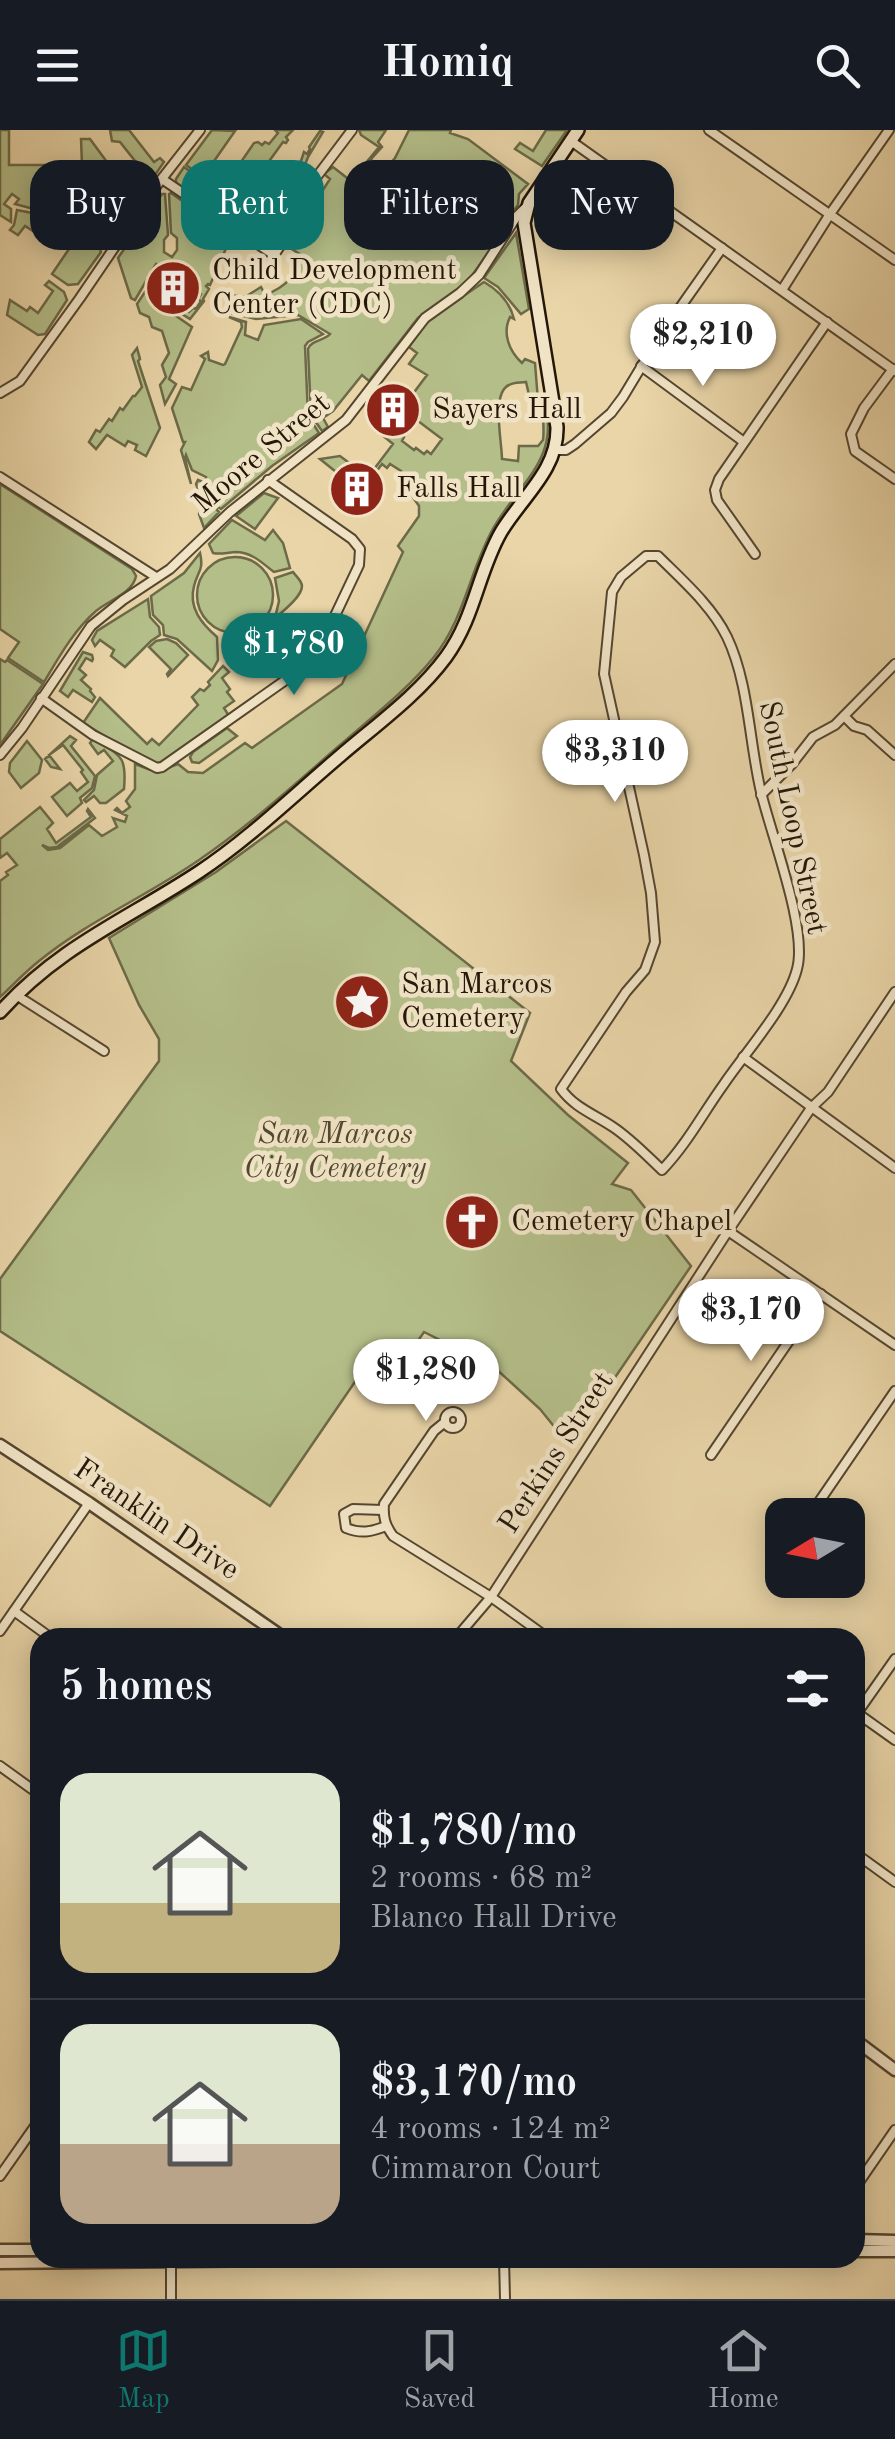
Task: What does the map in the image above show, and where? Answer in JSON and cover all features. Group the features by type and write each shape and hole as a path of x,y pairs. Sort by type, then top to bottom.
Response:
{"main road":[{"name":"Moore Street","path":"530,203 575,136"},
{"path":"0,1012 35,976 74,946 198,873 234,847 445,659 468,620 499,536 547,469 555,450 557,427 524,234 530,203"}],"street":[{"path":"0,393 20,381 200,130"},
{"path":"162,179 274,256 295,224 300,195 352,130"},
{"path":"709,130 895,260"},
{"path":"782,290 889,130"},
{"path":"575,136 722,248 894,370 864,408 851,434 855,451 895,480"},
{"name":"Moore Street","path":"0,755 91,626 170,569 230,512 346,420 425,318 478,275 530,203"},
{"path":"555,450 566,450 611,413 722,248"},
{"path":"755,554 716,500 718,479 827,322"},
{"path":"641,366 744,442"},
{"path":"0,477 156,577"},
{"path":"41,698 93,735 157,768 314,660 358,565 360,549 352,539 268,480"},
{"name":"South Loop Street","path":"646,556 658,556 707,606 726,634 736,660 762,795 799,941 798,968 785,1000 742,1057 696,1128 662,1170 610,1125 575,1105 562,1089 644,970 655,942 644,854 604,674 612,592 621,577 646,556"},
{"path":"762,795 813,736 835,725 895,664"},
{"path":"844,716 895,755"},
{"name":"Perkins Street","path":"465,1628 491,1597 811,1108 828,1092 895,992"},
{"path":"16,995 104,1051"},
{"path":"742,1057 895,1168"},
{"path":"728,1232 895,1344"},
{"path":"711,1455 821,1294"},
{"path":"822,1498 895,1391"},
{"path":"445,1422 434,1431 384,1504 386,1526 393,1536 534,1628"},
{"name":"Franklin Drive","path":"0,1445 270,1628"},
{"path":"0,1631 89,1503"},
{"path":"383,1510 354,1508 344,1514 343,1522 356,1532 386,1526"},
{"path":"14,1611 37,1628"},
{"path":"865,1701 895,1659"},
{"path":"865,1720 895,1740"},
{"path":"0,1766 30,1788"},
{"path":"865,1861 895,1882"},
{"path":"865,2048 895,2070"},
{"path":"865,2174 895,2130"},
{"path":"0,2176 30,2133"},
{"path":"865,2240 895,2241"},
{"path":"0,2250 30,2250"},
{"path":"865,2251 895,2251"},
{"path":"0,2264 30,2263"},
{"path":"171,2268 171,2299"},
{"path":"504,2268 505,2299"}],"green space":[{"path":"0,130 9,130 9,165 30,165 30,208 15,204 19,199 12,194 4,204 11,209 11,222 0,215"},
{"path":"110,130 129,130 152,160 134,160 120,142 112,141"},
{"path":"212,130 235,131 215,160 190,160"},
{"path":"275,130 293,130 270,160 242,160 254,143 269,144 278,133"},
{"path":"359,130 386,130 378,142 382,147 371,160 368,160 379,147"},
{"path":"409,130 451,130 450,133 468,139 496,160 393,160"},
{"path":"546,130 567,130 546,160 534,161 515,149 520,143 533,151"},
{"path":"323,132 307,160 301,160"},
{"path":"81,139 90,139 105,160 82,160"},
{"path":"333,167 344,176 344,250 490,250 462,286 418,318 369,381 362,375 323,418 328,427 322,431 311,415 308,349 330,334 298,315 256,319 230,313 226,302 230,295 245,297 261,287 265,295 279,288 293,275 303,256 293,250 324,250 324,188 330,179 324,174"},
{"path":"514,174 528,184 519,194 514,210"},
{"path":"162,194 168,235 164,252 172,257 177,250 177,238 171,233 169,194 181,200 181,250 225,250 210,285 206,286 209,289 204,301 190,319 182,314 196,309 201,301 201,294 191,287 193,281 175,268 171,273 156,264 135,300 118,258 124,250 161,250"},
{"path":"17,210 30,213 30,229 25,226 18,235 10,230"},
{"path":"516,233 529,309 521,314 498,287 484,278 504,250 514,250"},
{"path":"68,250 100,250 78,284 68,285 52,274"},
{"path":"49,281 64,292 67,300 45,334 38,335 7,315 10,300 38,313 53,291 45,285"},
{"path":"484,282 503,298 512,313 514,319 510,317 507,335 514,353 522,363 525,359 535,363 538,401 529,395 526,382 509,385 500,398 502,459 518,461 519,446 538,446 543,440 544,400 547,438 536,468 494,527 460,610 434,657 401,692 218,847 58,947 0,997 0,881 17,865 7,853 0,858 0,839 40,807 53,823 47,829 56,843 91,817 88,809 95,818 57,847 42,845 48,850 60,848 89,825 102,836 117,827 113,818 125,822 127,816 115,810 122,813 130,807 126,801 135,789 135,764 156,771 178,764 188,772 203,773 245,743 252,748 342,684 403,552 398,546 419,516 419,506 408,490 416,478 410,481 390,464 387,468 382,464 363,489 356,488 320,459 340,456 368,477 393,444 381,434 388,425 414,450 431,454 442,439 403,407 427,375 409,364 417,353 409,347 427,321"},
{"path":"149,286 155,290 153,300 192,327 169,379 176,384 165,404 160,385 166,377 162,365 169,353 162,331 152,327 137,304"},
{"path":"229,317 246,322 245,335 258,340 264,325 301,319 323,334 305,346 308,416 319,433 221,509 218,507 219,512 204,528 199,514 204,505 196,484 198,480 207,484 206,477 192,470 186,455 191,484 181,450 185,442 172,408 182,387 191,390 205,359 201,356 208,352 209,360 225,364 242,327 241,322"},
{"path":"137,348 160,428 146,456 135,450 137,445 128,441 125,446 107,435 96,449 89,442 96,430 100,432 109,419 112,421 142,387 132,355"},
{"path":"0,484 132,569 136,576 125,592 96,611 81,627 44,682 8,658 19,642 0,629"},
{"path":"264,493 278,498 255,529 236,516"},
{"path":"232,520 265,540 273,530 283,543 290,568 274,572 248,554 213,553 209,544"},
{"path":"200,553 201,567 193,601 202,621 217,637 218,660 212,671 177,639 164,635 163,625 153,615 151,596 184,573"},
{"path":"235,557 262,568 273,595 262,622 235,633 208,622 197,595 208,568"},
{"path":"293,572 301,582 301,590 275,618 279,601 275,578"},
{"path":"148,599 150,617 159,627 160,635 125,667 111,656 114,650 100,640 95,646 92,640 97,631"},
{"path":"167,639 188,655 168,676 171,669 149,647"},
{"path":"83,652 93,659 86,658 79,669 86,675 81,680 95,697 92,702 73,690 68,697 60,691"},
{"path":"0,659 43,684 0,745"},
{"path":"223,666 229,672 222,678 234,701 224,708 229,716 161,763 149,762 83,723 100,698 147,744 152,739 159,745 198,705 192,697 210,685 208,682"},
{"path":"227,728 237,736 199,763 192,762 193,752"},
{"path":"70,736 76,740 71,746 95,776 92,788 80,798 82,803 67,816 52,797 70,783 77,791 88,782 63,745 51,754"},
{"path":"93,739 123,762 124,789 106,803 100,803 94,796 84,800 94,790 97,775 113,761 104,750 98,754 90,743"},
{"path":"27,741 42,760 39,773 21,788 9,772 10,763"},
{"path":"49,755 60,769 51,767 45,759"},
{"name":"San Marcos City Cemetery","path":"286,821 530,1013 511,1061 568,1115 628,1163 612,1184 631,1190 691,1266 569,1445 540,1409 494,1367 424,1332 385,1388 361,1373 270,1506 0,1331 0,1279 159,1061 159,1039 109,938 216,872"}],"place":[{"name":"Child Development Center (CDC)","path":"173,288"},
{"name":"Sayers Hall","path":"393,410"},
{"name":"Falls Hall","path":"357,489"},
{"name":"San Marcos Cemetery","path":"362,1002"},
{"name":"Cemetery Chapel","path":"472,1222"}]}
